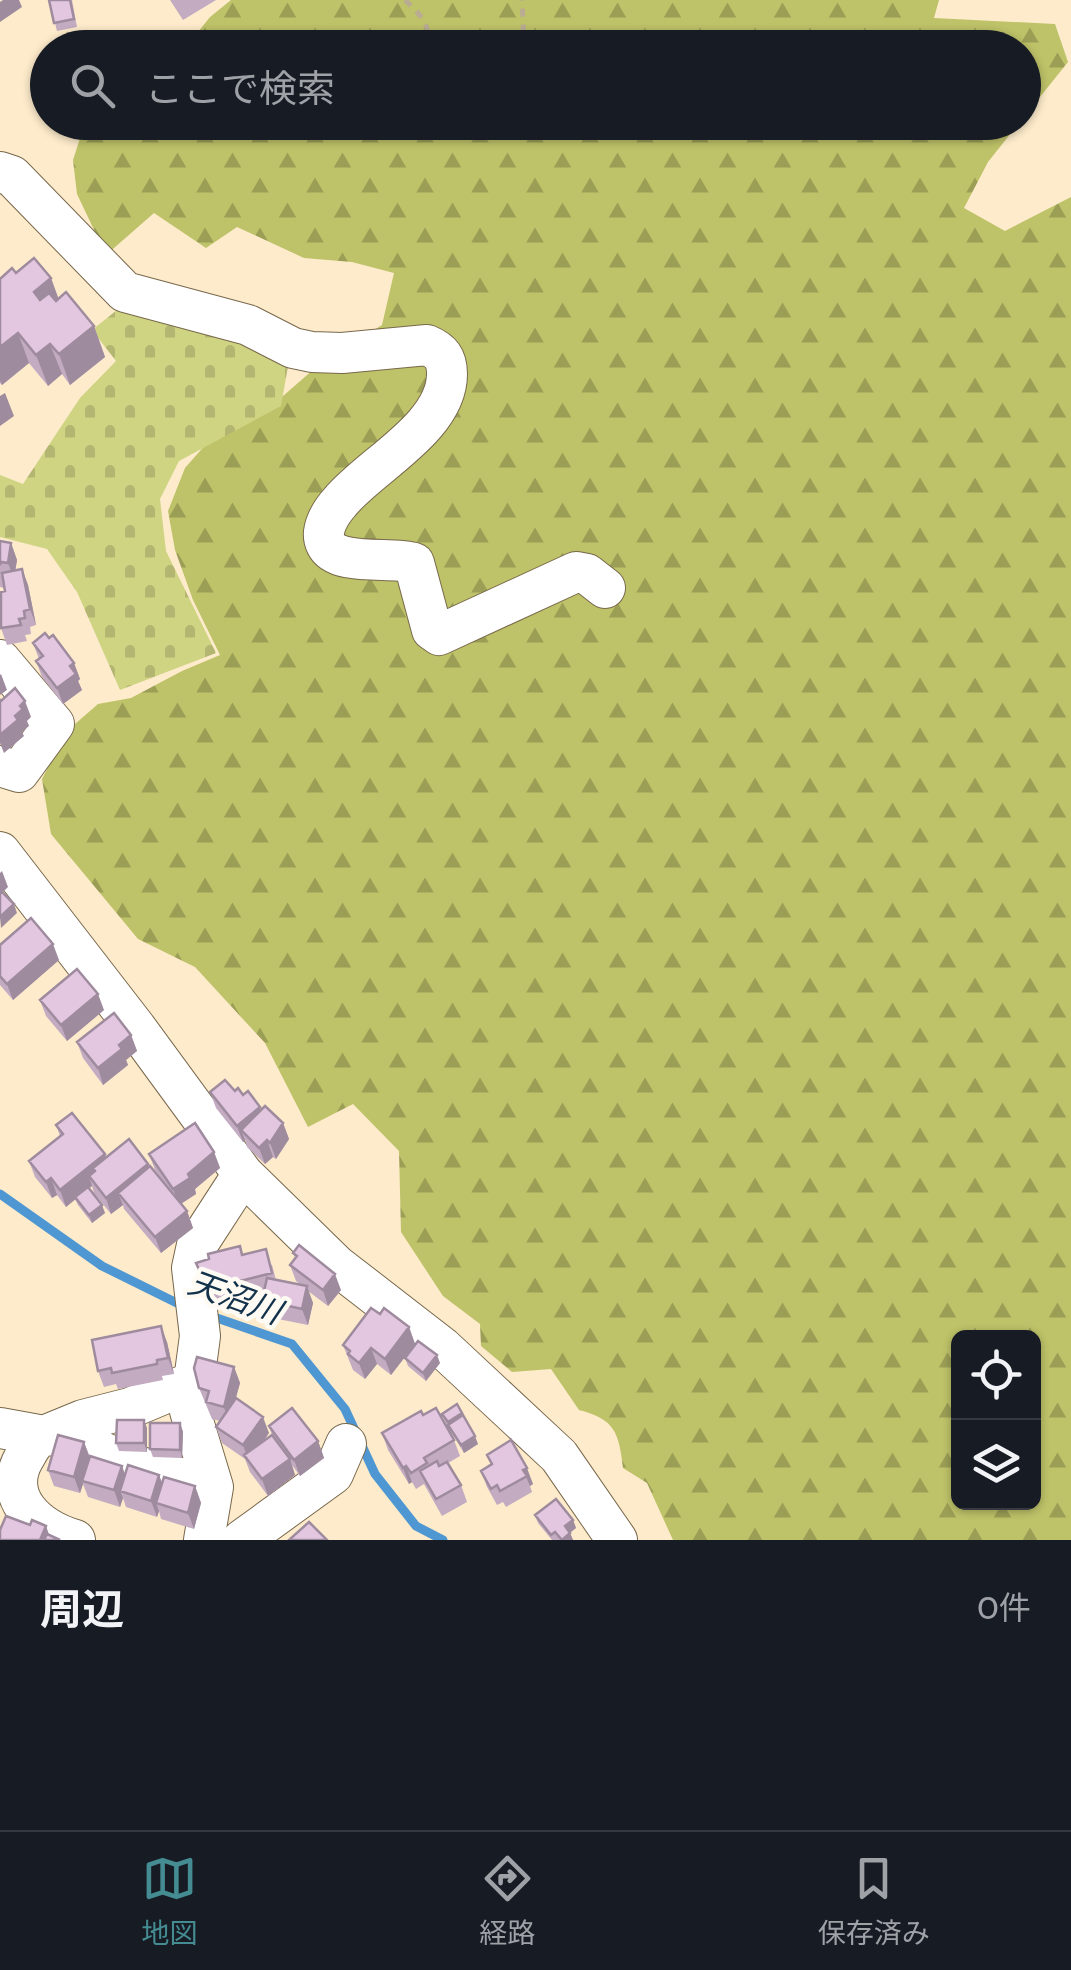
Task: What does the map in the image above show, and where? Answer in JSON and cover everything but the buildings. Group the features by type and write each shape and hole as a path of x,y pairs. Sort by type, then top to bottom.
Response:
{"street":[{"path":"0,172 12,176 125,292 248,324 293,348 312,352 427,346 439,350 446,360 447,379 430,416 392,458 343,498 324,528 326,544 335,554 414,563 432,630 439,635 576,572 587,574 605,588"},
{"path":"0,660 54,724 19,772 0,766"},
{"path":"0,852 33,920 136,1028 243,1174 336,1266 442,1347 559,1456 617,1540"},
{"path":"204,1540 212,1486 190,1411 200,1336 192,1268 197,1245 243,1174"},
{"path":"75,1540 31,1516 16,1493 18,1468 34,1442 83,1420 130,1408 192,1382"},
{"path":"0,1428 70,1439 130,1464 212,1486"},
{"path":"242,1540 333,1474 346,1444"}],"path":[{"path":"405,0 428,30"},
{"path":"522,0 524,30"}],"green space":[{"path":"231,0 939,0 934,18 1055,24 1068,62 1041,96 1041,30 200,30"},
{"path":"79,140 1005,140 988,162 964,208 1005,231 1071,197 1071,1540 673,1540 647,1483 623,1468 620,1445 608,1423 579,1410 551,1369 512,1372 481,1346 480,1324 443,1296 401,1232 399,1151 353,1104 308,1127 265,1043 195,967 138,939 51,834 42,779 67,731 98,704 131,698 220,655 193,600 175,550 168,511 185,468 222,426 275,403 322,362 382,325 394,273 352,262 304,258 237,227 206,248 154,213 106,255 77,194 73,160"},
{"path":"127,302 290,355 281,406 179,461 160,499 166,551 216,653 120,690 77,592 47,549 0,537 0,475 23,484 80,398 116,361 92,330"}],"waterway":[{"name":"天沼川","path":"0,1194 102,1266 187,1308"},
{"name":"天沼川","path":"211,1316 292,1344 345,1409 375,1474 416,1526 443,1540"}]}
